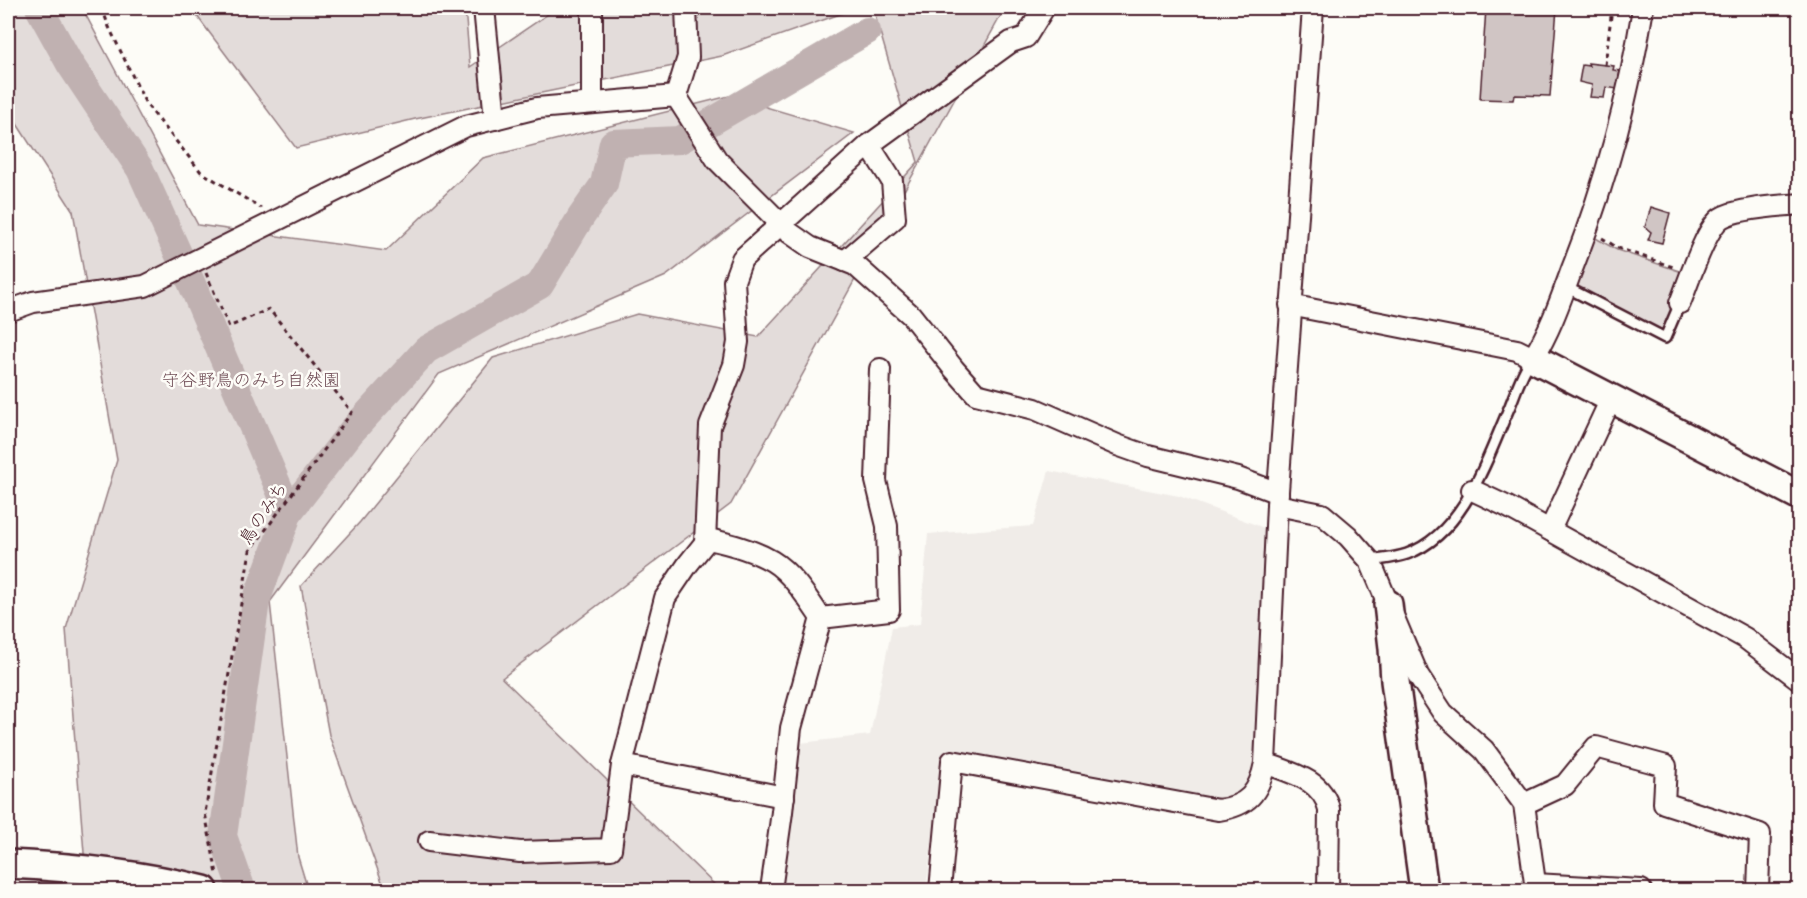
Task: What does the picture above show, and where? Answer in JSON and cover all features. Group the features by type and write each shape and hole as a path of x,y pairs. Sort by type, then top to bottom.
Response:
{"street":[{"path":"484,8 495,119"},
{"path":"592,8 592,103"},
{"path":"686,8 688,57 676,96 717,160 790,232 810,247 855,265 911,315 976,394 1035,409 1148,456 1238,478 1277,499 1322,514 1348,536 1370,561 1418,675 1443,713 1484,750 1524,804 1535,887 1641,891"},
{"path":"429,841 520,852 611,849 622,765 665,598 705,542 710,426 734,365 738,342 734,281 738,266 747,253 869,145 1011,42 1026,37 1044,8"},
{"path":"940,891 952,762 1218,810 1233,808 1251,797 1258,787 1265,763 1277,499 1313,8"},
{"path":"1533,358 1540,348 1588,229 1616,137 1635,57 1643,8"},
{"path":"8,311 33,302 145,286 466,126 537,108 676,96"},
{"path":"845,261 895,218 892,181 869,145"},
{"path":"1680,303 1709,232 1720,219 1734,213 1800,204"},
{"path":"1290,305 1516,350 1800,496"},
{"path":"821,618 889,610 887,526 876,481 880,369"},
{"path":"1550,530 1611,399"},
{"path":"1472,490 1550,530 1636,580 1745,638 1800,680"},
{"path":"705,542 708,540 724,543 772,561 800,587 821,618 791,728 771,891"},
{"path":"1388,604 1394,648 1395,681 1424,891"},
{"path":"1524,804 1564,785 1596,747 1666,766 1664,803 1760,834 1758,891"},
{"path":"1265,763 1308,780 1319,787 1327,800 1329,809 1328,891"},
{"path":"622,765 784,796"},
{"path":"8,864 60,866 211,885"}],"lane":[{"path":"1566,287 1665,338 1680,303"},
{"path":"1370,561 1407,554 1424,545 1439,533 1457,513 1472,490 1528,363 1533,358"}],"path":[{"path":"102,8 146,104 201,172 280,220"},
{"path":"1605,65 1612,8"},
{"path":"1588,229 1618,248 1692,273"},
{"name":"鳥のみち","path":"200,259 229,327 269,309 352,412 250,551 205,813 211,885"}],"shaded area":[{"path":"1049,471 1179,496 1267,529 1255,753 1249,780 1240,796 1221,802 944,752 926,890 779,890 800,743 870,735 892,627 920,624 928,534 1033,526"}],"green space":[{"name":"守谷野鳥のみち自然園","path":"8,8 82,8 198,225 386,251 483,158 729,96 854,133 666,276 439,374 270,602 298,857 308,890 87,890 66,629 117,460 73,211 8,110"},
{"path":"193,8 465,8 470,67 557,8 857,8 722,56 415,119 296,148"},
{"path":"873,8 1005,8 731,504 502,678 720,890 385,890 329,735 301,586 360,522 493,358 637,314 758,337 918,162"},
{"path":"1592,236 1617,250 1688,274 1661,333 1573,286"}],"building":[{"path":"1486,8 1557,8 1550,96 1514,95 1513,100 1480,99"},
{"path":"1588,63 1614,66 1613,70 1620,71 1617,89 1606,87 1604,98 1590,97 1592,85 1579,82 1582,65 1589,66"},
{"path":"1651,207 1670,213 1662,243 1648,240 1651,232 1645,227"}],"waterway":[{"path":"39,8 70,64 140,169 289,512 256,601 223,836 242,890"},
{"path":"289,512 351,432 426,350 540,285 604,184 613,143 680,140 867,31"}]}
